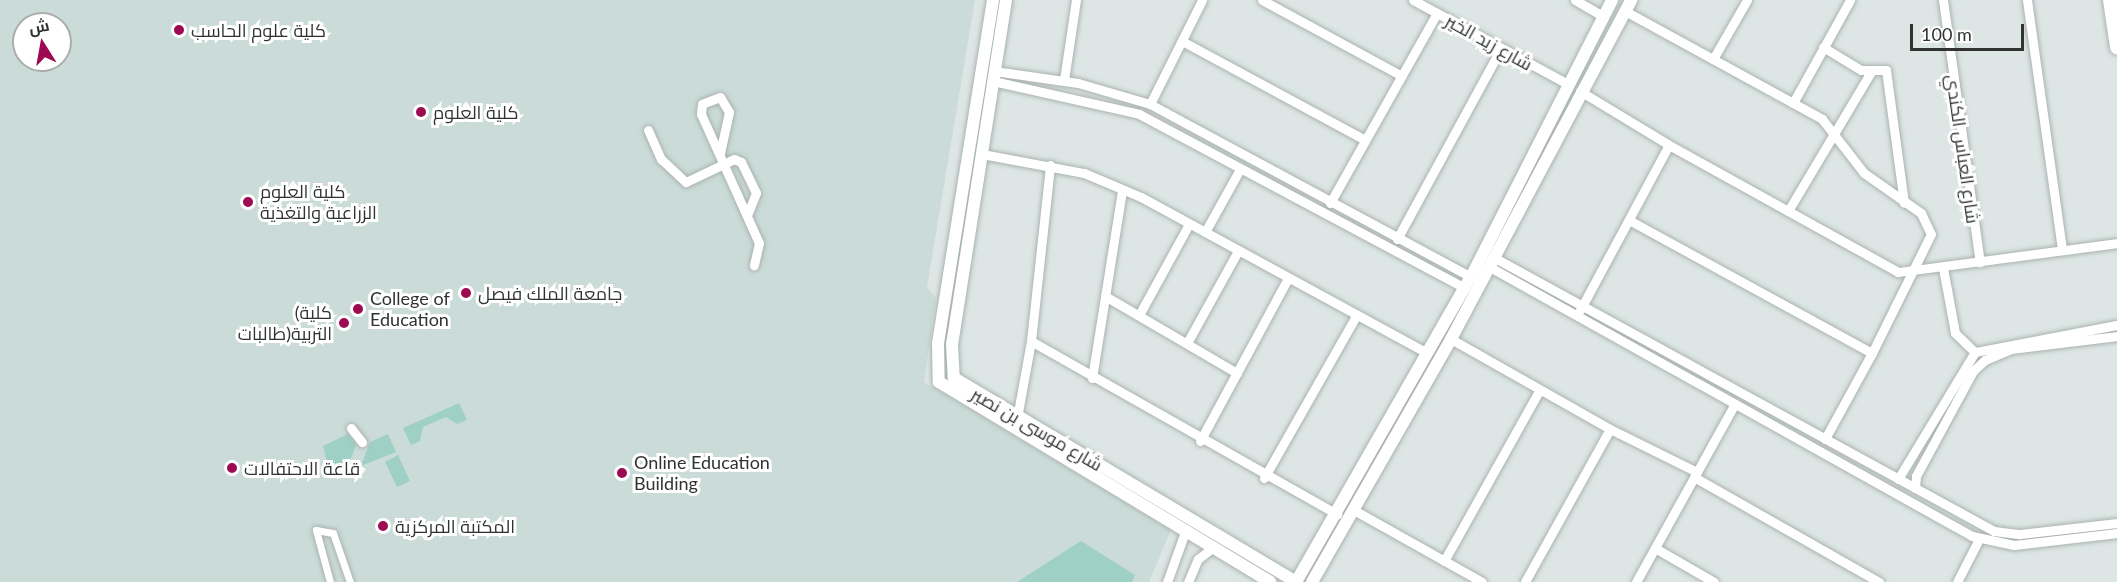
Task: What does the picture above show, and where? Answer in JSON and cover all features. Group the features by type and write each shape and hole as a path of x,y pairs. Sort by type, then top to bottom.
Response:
{"main road":[{"path":"2110,0 2117,47"}],"street":[{"name":"شارع موسى بن نصير","path":"993,0 936,373 957,398 1270,582"},
{"name":"شارع موسى بن نصير","path":"1006,0 951,371 960,384 1296,582"},
{"path":"1064,80 1076,0"},
{"path":"1150,104 1202,0"},
{"path":"1262,0 1402,76"},
{"name":"شارع زيد الخير","path":"1413,0 1566,83"},
{"path":"1575,0 1603,16"},
{"path":"1713,59 1747,0"},
{"path":"1793,103 1850,0"},
{"name":"شارع العباس الكندي","path":"1943,0 1980,262"},
{"path":"2027,0 2062,249"},
{"path":"1296,582 1468,283 1609,1"},
{"path":"1312,582 1451,339 1628,5 1713,59 1793,103 1834,129 1864,172 1921,213 1931,234 1917,271 1825,439"},
{"path":"1330,203 1437,13"},
{"path":"1182,41 1365,140"},
{"path":"1823,47 1861,70 1886,70 1904,202"},
{"path":"1397,239 1501,48"},
{"path":"1788,211 1834,129 1872,70"},
{"path":"994,76 1064,80 1150,104 1397,239 1468,283"},
{"path":"994,76 1139,114 1240,169 1468,283"},
{"path":"1580,92 1898,272 1942,268 2062,249 2117,243"},
{"path":"720,153 729,112 720,97 702,104 701,114 725,164 761,252 754,265"},
{"path":"648,130 661,159 680,180 700,178 725,164 741,162 756,193 747,215"},
{"path":"1576,316 1670,145"},
{"path":"1218,156 1224,146"},
{"path":"982,154 1050,165 1122,189 1427,353"},
{"path":"1017,418 1031,341 1050,165"},
{"path":"1205,232 1240,169"},
{"path":"1092,378 1122,189"},
{"path":"1629,220 1872,353"},
{"path":"1139,315 1189,224"},
{"path":"1186,344 1238,251"},
{"path":"1490,262 1582,305 1994,531 2020,534 2114,528"},
{"path":"1490,262 1576,316 1979,539 2014,545 2114,528"},
{"path":"1942,268 1955,333 1975,352"},
{"path":"1200,441 1288,278"},
{"path":"1105,296 1237,373"},
{"path":"1264,477 1356,316"},
{"path":"1898,479 1975,352 2117,325"},
{"path":"1916,488 1921,466 1973,371 1985,360 2011,349 2117,336"},
{"path":"1451,339 1539,391 1696,475 1879,582"},
{"path":"1031,341 1200,441 1336,514"},
{"path":"1444,561 1539,391"},
{"path":"1636,582 1734,405"},
{"path":"351,428 362,442"},
{"path":"1526,582 1610,429"},
{"path":"1352,509 1482,582"},
{"path":"330,582 316,530 333,533 350,582"},
{"path":"1167,582 1185,532"},
{"path":"1957,582 1979,539"},
{"path":"1188,582 1198,559 1212,548"},
{"path":"1655,548 1714,582"}],"shaded area":[{"name":"جامعة الملك فيصل","path":"0,0 975,0 927,287 936,298 924,382 1171,530 1149,582 0,582"}],"green space":[{"path":"459,403 467,420 457,424 446,417 423,427 420,441 411,445 403,428"},
{"path":"348,434 356,445 350,461 328,466 323,446"},
{"path":"388,434 396,452 361,466 370,442"},
{"path":"398,455 410,481 397,487 385,462"},
{"path":"1081,541 1135,575 1132,582 1017,582"}],"place":[{"name":"كلية علوم الحاسب","path":"179,30"},
{"name":"كلية العلوم","path":"421,112"},
{"name":"كلية العلوم الزراعية والتغذية","path":"248,202"},
{"name":"جامعة الملك فيصل","path":"466,293"},
{"name":"College of Education","path":"358,309"},
{"name":"(كلية التربية(طالبات","path":"344,323"},
{"name":"قاعة الاحتفالات","path":"232,468"},
{"name":"Online Education Building","path":"622,473"},
{"name":"المكتبة المركزية","path":"383,526"}]}
